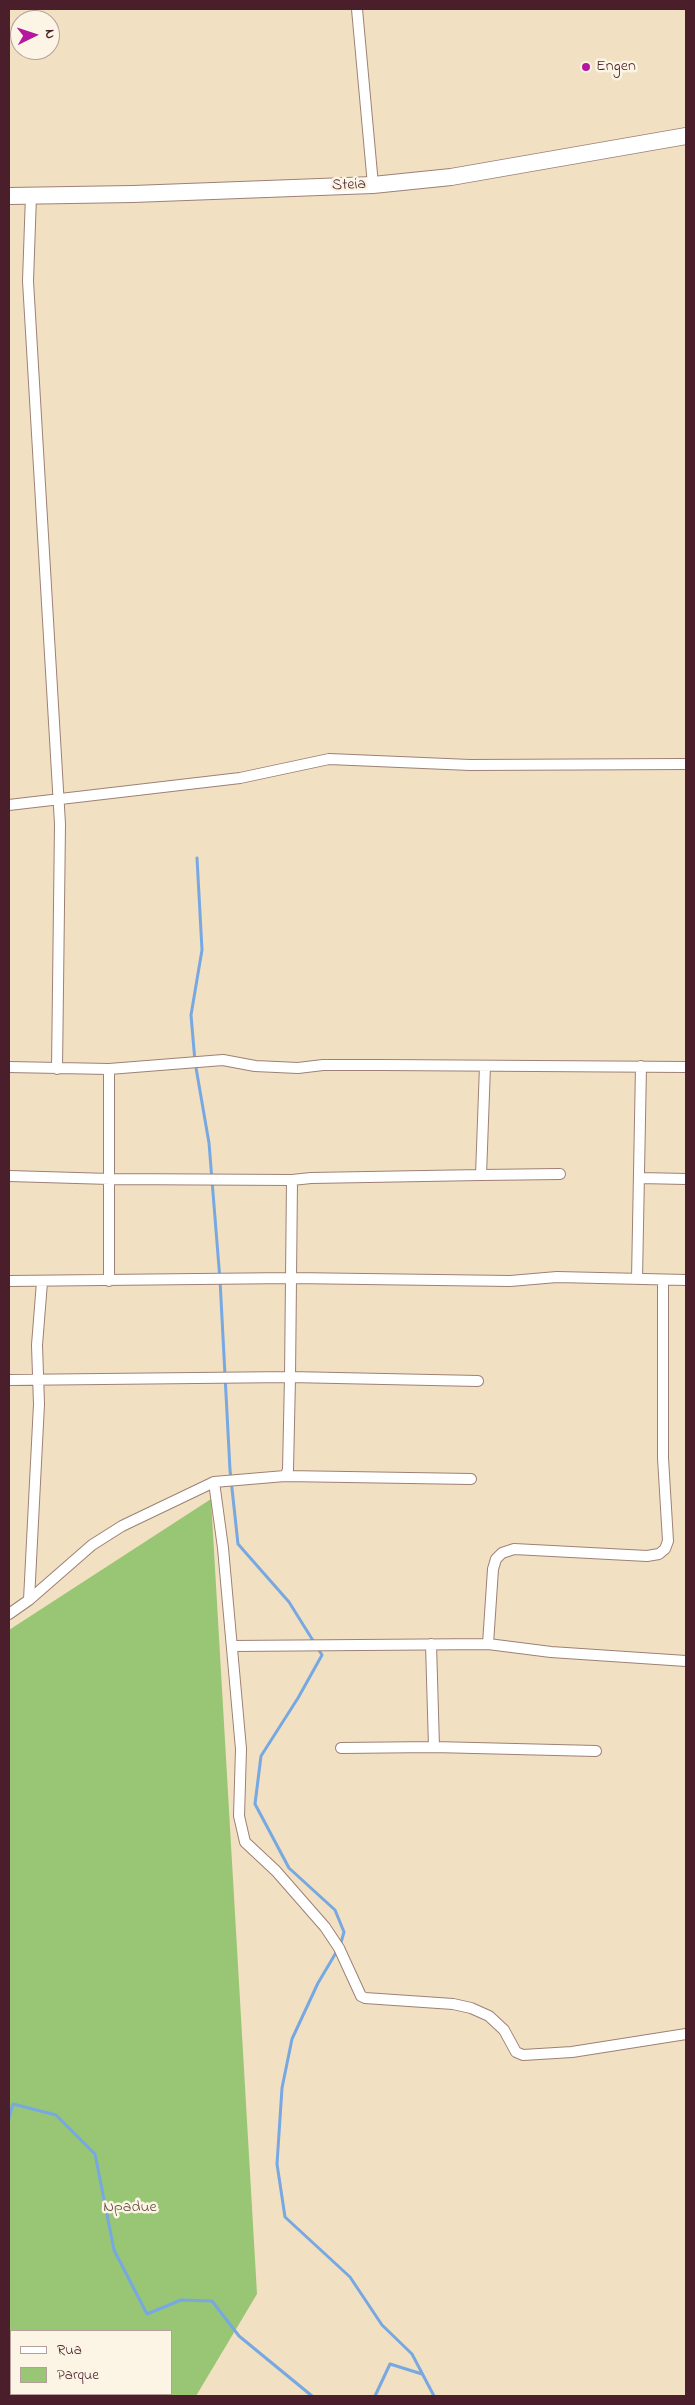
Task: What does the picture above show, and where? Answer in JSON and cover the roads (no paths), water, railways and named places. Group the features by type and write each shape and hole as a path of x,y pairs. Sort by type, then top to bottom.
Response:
{"main road":[{"name":"Steia","path":"9,196 373,185 445,178 686,136"}],"street":[{"path":"358,9 373,185"},
{"path":"31,195 28,281 59,800 57,1069"},
{"path":"9,805 240,778 329,759 470,765 686,764"},
{"path":"9,1067 57,1069 109,1068 223,1060 256,1066 298,1068 332,1065 686,1067"},
{"path":"480,1175 485,1066"},
{"path":"637,1279 641,1066"},
{"path":"109,1068 109,1281"},
{"path":"9,1176 110,1179 292,1180 311,1178 560,1174"},
{"path":"640,1178 686,1179"},
{"path":"285,1476 288,1470 292,1180"},
{"path":"9,1281 292,1278 510,1281 557,1278 686,1280"},
{"path":"488,1644 493,1569 496,1559 502,1552 514,1549 648,1556 659,1554 668,1541 663,1458 663,1280"},
{"path":"29,1600 37,1471 37,1345 42,1282"},
{"path":"9,1380 290,1377 478,1381"},
{"path":"9,1614 29,1600 92,1545 122,1526 214,1482 285,1476 471,1478"},
{"path":"214,1482 223,1548 241,1749 239,1816 245,1842 276,1871 325,1927 339,1948 361,1996 365,1998 453,2004 471,2008 489,2016 504,2030 516,2052 523,2055 572,2052 686,2034"},
{"path":"430,1644 434,1747"},
{"path":"232,1646 488,1644 551,1652 686,1661"},
{"path":"341,1748 434,1747 596,1751"}],"waterway":[{"path":"197,858 202,950 191,1015 195,1062 209,1143 220,1280 230,1470 238,1544 289,1602 322,1655 298,1698 261,1756 255,1804 289,1868 335,1910 344,1932 340,1946"},
{"path":"337,1951 318,1983 292,2039 282,2088 277,2164 285,2217 350,2277 382,2325 412,2354 434,2396"},
{"path":"9,2118 13,2104 56,2115 95,2154 114,2250 147,2314 181,2300 212,2301 239,2336 312,2396"},
{"path":"375,2396 390,2364 422,2374"}],"place":[{"name":"Engen","path":"586,67"}],"park label":[{"name":"Npadue","path":"130,2208"}]}
